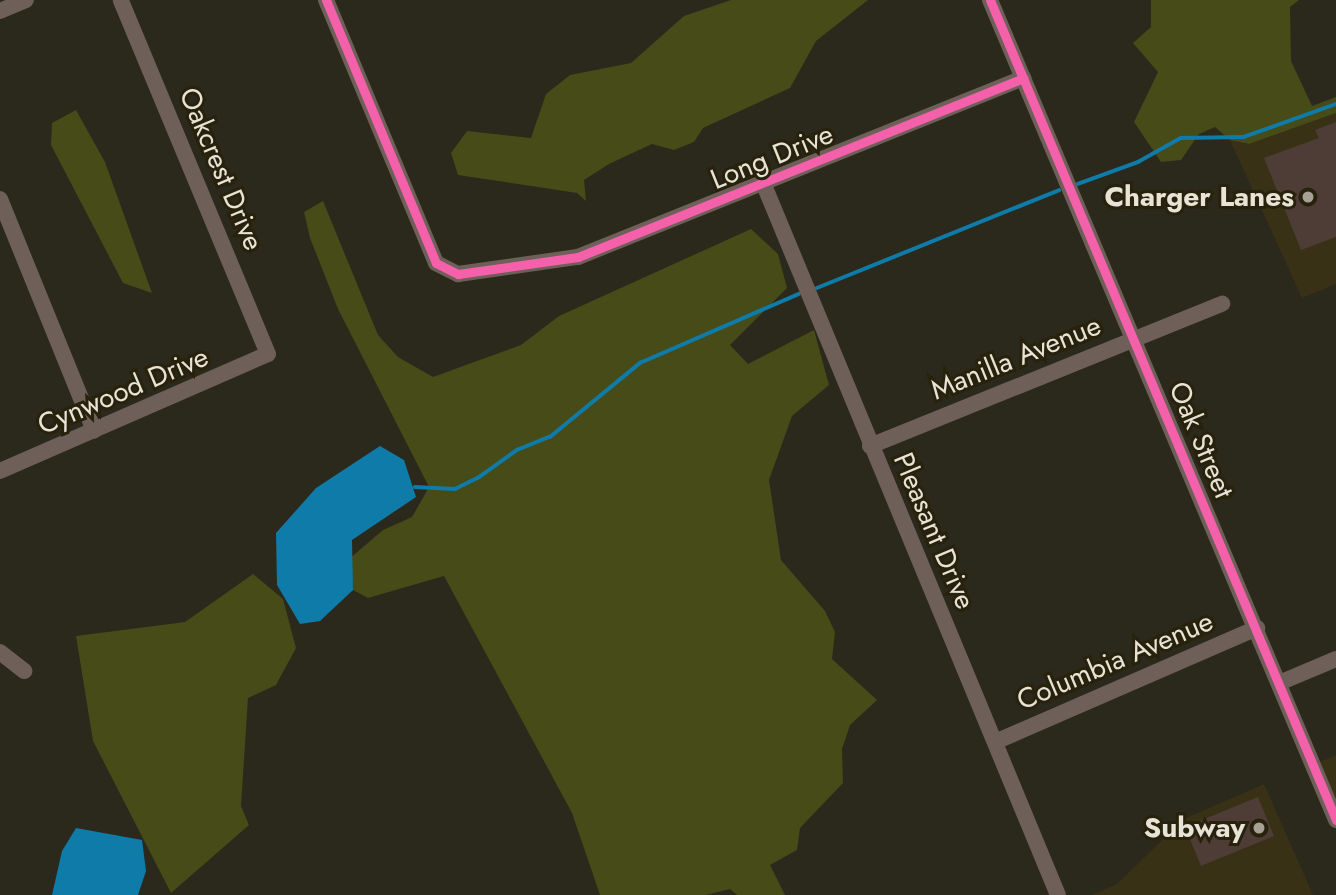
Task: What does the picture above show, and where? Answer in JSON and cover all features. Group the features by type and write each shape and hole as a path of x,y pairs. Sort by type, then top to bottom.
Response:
{"street":[{"path":"0,11 26,0"},
{"name":"Oakcrest Drive","path":"121,0 269,349 265,358"},
{"name":"Long Drive","path":"326,0 436,263 449,272 578,257 764,185 1023,78"},
{"path":"990,0 1023,78"},
{"name":"Oak Street","path":"1023,78 1336,820"},
{"name":"Pleasant Drive","path":"764,185 1058,895"},
{"path":"0,199 94,431"},
{"name":"Manilla Avenue","path":"870,446 1133,337 1222,304"},
{"name":"Cynwood Drive","path":"0,471 265,358"},
{"name":"Columbia Avenue","path":"995,742 1257,628"},
{"path":"0,652 24,671"},
{"path":"1279,683 1336,659"}],"shaded area":[{"path":"1336,113 1336,284 1302,298 1230,140 1249,144"},
{"path":"1336,755 1336,820 1313,765"},
{"path":"1264,784 1313,895 1092,895 1117,884 1184,819"}],"green space":[{"path":"731,0 868,0 816,41 790,88 703,128 694,142 674,150 652,144 609,164 584,180 586,201 577,193 458,175 451,153 467,131 531,138 546,94 570,75 631,63 684,16"},
{"path":"1151,0 1299,0 1290,7 1291,61 1312,106 1336,97 1336,113 1249,144 1230,140 1215,127 1199,134 1181,160 1161,162 1134,122 1158,72 1133,43 1151,27"},
{"path":"76,110 105,162 152,293 123,283 51,145 52,123"},
{"path":"323,201 378,335 398,357 433,377 521,345 559,316 751,229 778,254 787,288 730,345 748,364 814,330 829,385 792,416 769,480 781,560 825,611 835,632 832,659 877,700 850,725 842,749 843,783 800,828 797,850 770,865 785,895 737,895 730,889 706,895 600,895 572,813 444,576 368,598 353,590 348,560 383,530 412,517 429,487 338,309 310,238 304,212"},
{"path":"253,574 283,599 296,648 276,685 248,698 241,806 249,825 171,893 93,741 76,636 185,622"}],"water":[{"path":"380,446 404,460 416,497 352,540 353,590 320,621 300,624 277,585 276,533 316,488"},
{"path":"76,828 142,840 146,871 138,895 52,895 62,851"}],"building":[{"name":"Charger Lanes","path":"1336,122 1336,237 1301,250 1264,158 1319,138 1315,130"},
{"path":"1258,797 1274,836 1201,866 1185,827"}],"waterway":[{"path":"1078,184 1138,162 1181,138 1244,137 1336,104"},
{"path":"817,288 1059,190"},
{"path":"415,487 455,489 478,478 517,450 550,437 640,363 799,294"}],"cycle path":[{"path":"326,0 436,263 458,274 578,257 1023,78"},
{"path":"990,0 1336,820"}],"place":[{"name":"Charger Lanes","path":"1308,197"},
{"name":"Subway","path":"1259,828"}]}
